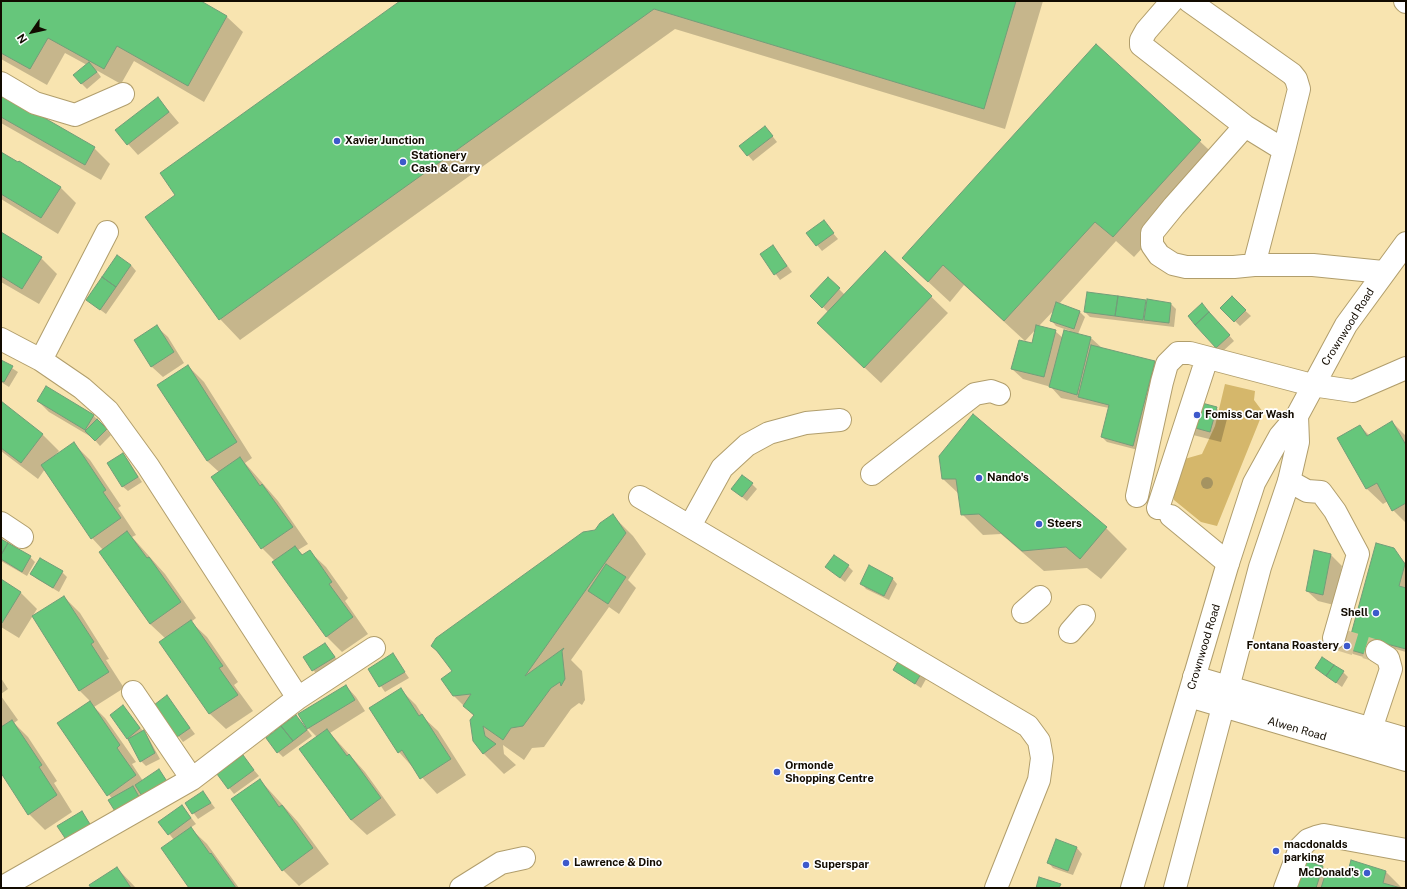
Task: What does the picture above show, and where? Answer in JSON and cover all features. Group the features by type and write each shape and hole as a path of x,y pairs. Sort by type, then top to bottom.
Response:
{"main road":[{"path":"1172,1 1146,31 1141,40 1141,45 1245,126 1284,150"},
{"path":"1189,1 1292,74 1296,79 1299,89 1254,265"},
{"path":"1,83 35,102 75,114 123,94"},
{"path":"1245,126 1152,233 1152,245 1159,256 1173,264 1186,267 1313,265 1383,272"},
{"path":"41,360 107,232"},
{"name":"Crownwood Road","path":"1132,888 1228,563 1254,483 1280,436 1298,416 1312,385 1346,325 1383,272 1406,243"},
{"path":"1,339 41,360 82,388 108,411 126,434 298,698"},
{"path":"1137,496 1167,364 1178,353 1186,352 1312,385 1353,391 1406,368"},
{"path":"1207,358 1164,512 1228,563"},
{"path":"872,474 975,394 991,391 999,394"},
{"name":"Crownwood Road","path":"1175,888 1182,867 1222,708 1260,567 1289,481 1298,442 1298,416"},
{"path":"690,526 722,468 747,445 770,432 806,422 840,420"},
{"path":"1289,481 1307,491 1321,492 1335,511 1358,554 1334,638"},
{"path":"640,497 1028,726 1039,741 1042,758 1039,780 996,888"},
{"path":"1,523 22,537"},
{"path":"1023,612 1040,596"},
{"path":"1,888 192,778 298,698 374,648"},
{"path":"1371,729 1391,669 1388,658 1377,651"},
{"name":"Alwen Road","path":"1191,687 1228,687 1406,739"},
{"name":"Alwen Road","path":"1191,687 1222,708 1406,760"},
{"path":"133,692 192,778"},
{"path":"1285,888 1300,848 1308,840 1316,837 1324,836 1406,850"},
{"path":"461,888 501,863 524,858"}],"shaded area":[{"path":"1225,384 1255,391 1254,400 1263,412 1217,526 1201,522 1174,500 1173,490 1181,460 1202,454 1215,426"}],"building":[{"path":"1,1 201,1 227,16 188,86 117,46 104,69 48,38 30,69 1,53"},
{"name":"Xavier Junction","path":"400,1 1016,1 984,109 654,9 219,320 145,217 175,195 160,173"},
{"path":"1096,44 1201,140 1113,237 1095,222 1004,321 943,265 928,282 902,258"},
{"path":"89,62 97,72 81,84 73,75"},
{"path":"1,93 95,147 85,165 1,117"},
{"path":"158,97 169,112 127,145 115,130"},
{"path":"765,126 773,136 747,156 739,146"},
{"path":"1,152 18,162 19,161 61,187 41,218 1,194"},
{"path":"824,220 834,233 816,246 806,233"},
{"path":"1,232 42,257 22,289 1,276"},
{"path":"773,245 787,266 774,275 760,254"},
{"path":"885,251 932,296 864,368 817,323"},
{"path":"117,255 131,265 116,287 102,277"},
{"path":"102,277 116,287 100,310 86,300"},
{"path":"828,277 840,288 822,308 810,296"},
{"path":"1087,292 1118,296 1115,316 1084,312"},
{"path":"1118,296 1146,300 1143,320 1115,316"},
{"path":"1232,296 1246,310 1234,322 1220,308"},
{"path":"1147,299 1171,303 1169,323 1144,320"},
{"path":"1056,302 1080,311 1074,329 1050,321"},
{"path":"1202,303 1209,312 1195,325 1188,316"},
{"path":"1209,312 1230,335 1216,348 1195,325"},
{"path":"157,325 174,352 151,367 134,340"},
{"path":"1036,325 1056,330 1044,377 1011,369 1019,340 1032,343"},
{"path":"1064,330 1091,337 1077,395 1049,387"},
{"path":"1091,345 1155,361 1133,446 1101,437 1109,405 1078,397"},
{"path":"1,360 13,366 4,382 1,381"},
{"path":"188,365 237,442 207,461 157,385"},
{"path":"46,386 94,415 85,430 37,401"},
{"name":"Fomiss Car Wash","path":"1183,398 1217,407 1210,432 1177,423"},
{"path":"1,401 43,434 21,463 1,448"},
{"path":"973,414 1107,527 1080,559 1066,547 1022,551 979,514 961,515 956,479 942,479 939,456"},
{"path":"97,419 107,429 95,441 85,431"},
{"path":"1392,421 1406,445 1406,503 1392,511 1377,483 1366,489 1337,438 1360,425 1367,436"},
{"path":"74,442 106,490 103,492 121,518 91,539 41,465"},
{"path":"123,453 138,477 122,487 107,463"},
{"path":"240,457 260,486 262,484 293,527 261,549 211,477"},
{"path":"742,475 753,483 742,497 731,489"},
{"path":"613,514 626,533 525,676 564,648 562,651 565,679 561,686 560,682 551,688 523,726 511,728 503,740 483,726 485,736 496,744 483,754 473,741 470,720 474,715 463,706 471,694 453,696 441,679 452,671 437,651 431,646 436,638 583,532 595,530 600,523"},
{"path":"127,531 147,558 149,557 181,602 150,624 99,552"},
{"path":"1,539 8,543 1,555"},
{"path":"8,543 31,556 22,572 1,559 1,555"},
{"path":"1376,543 1394,548 1405,564 1399,586 1406,588 1406,649 1383,643 1379,658 1347,649"},
{"path":"295,546 302,555 310,550 332,582 329,584 353,617 326,637 272,562"},
{"path":"1314,550 1331,554 1323,595 1306,591"},
{"path":"834,555 849,565 840,578 825,567"},
{"path":"40,558 63,571 53,588 30,574"},
{"path":"606,564 626,577 608,604 588,591"},
{"path":"869,565 893,578 884,596 860,584"},
{"path":"1,579 21,592 2,623 1,622"},
{"path":"64,596 94,642 91,644 109,672 79,691 32,616"},
{"path":"191,620 223,666 219,668 238,695 209,714 159,642"},
{"path":"325,643 335,657 312,671 303,657"},
{"path":"393,653 405,672 379,687 368,669"},
{"path":"903,653 925,667 915,684 893,670"},
{"path":"1322,657 1334,665 1326,676 1315,668"},
{"path":"1334,665 1344,671 1336,683 1326,676"},
{"path":"346,685 355,700 307,729 298,714"},
{"path":"401,688 419,716 422,714 451,759 420,779 402,750 398,753 369,708"},
{"path":"167,695 190,728 177,737 154,705"},
{"path":"90,701 120,745 117,748 136,775 107,796 57,723"},
{"path":"123,705 140,728 127,739 110,715"},
{"path":"296,715 307,730 293,741 281,726"},
{"path":"12,720 42,765 39,767 57,795 28,815 1,773 1,727"},
{"path":"281,726 293,741 277,753 266,738"},
{"path":"327,729 347,756 349,754 381,798 351,820 299,749"},
{"path":"144,730 155,753 140,762 128,739"},
{"path":"243,755 254,770 228,789 217,774"},
{"path":"159,769 168,783 144,799 135,785"},
{"path":"260,779 279,807 282,805 313,848 282,871 231,799"},
{"path":"133,786 142,802 118,816 108,800"},
{"path":"203,791 211,803 192,814 185,803"},
{"path":"182,805 191,818 168,835 158,822"},
{"path":"82,811 91,826 67,841 57,826"},
{"path":"191,827 236,888 189,888 161,848"},
{"path":"1056,839 1077,847 1068,871 1047,863"},
{"name":"McDonald's","path":"1351,860 1386,871 1383,883 1401,888 1321,888 1327,869 1347,875"},
{"path":"1306,861 1323,866 1316,888 1297,888"},
{"path":"117,867 131,888 91,888 89,885"},
{"path":"1039,877 1061,884 1059,888 1036,888"}],"tunnel":[{"path":"1334,638 1377,651"}],"place":[{"name":"Xavier Junction","path":"337,141"},
{"name":"Stationery Cash & Carry","path":"403,162"},
{"name":"Fomiss Car Wash","path":"1197,415"},
{"name":"Nando's","path":"979,478"},
{"name":"Steers","path":"1039,524"},
{"name":"Shell","path":"1376,613"},
{"name":"Fontana Roastery","path":"1347,646"},
{"name":"Ormonde Shopping Centre","path":"777,772"},
{"name":"macdonalds parking","path":"1276,851"},
{"name":"Lawrence & Dino","path":"566,863"},
{"name":"Superspar","path":"806,865"},
{"name":"McDonald's","path":"1367,873"}]}
